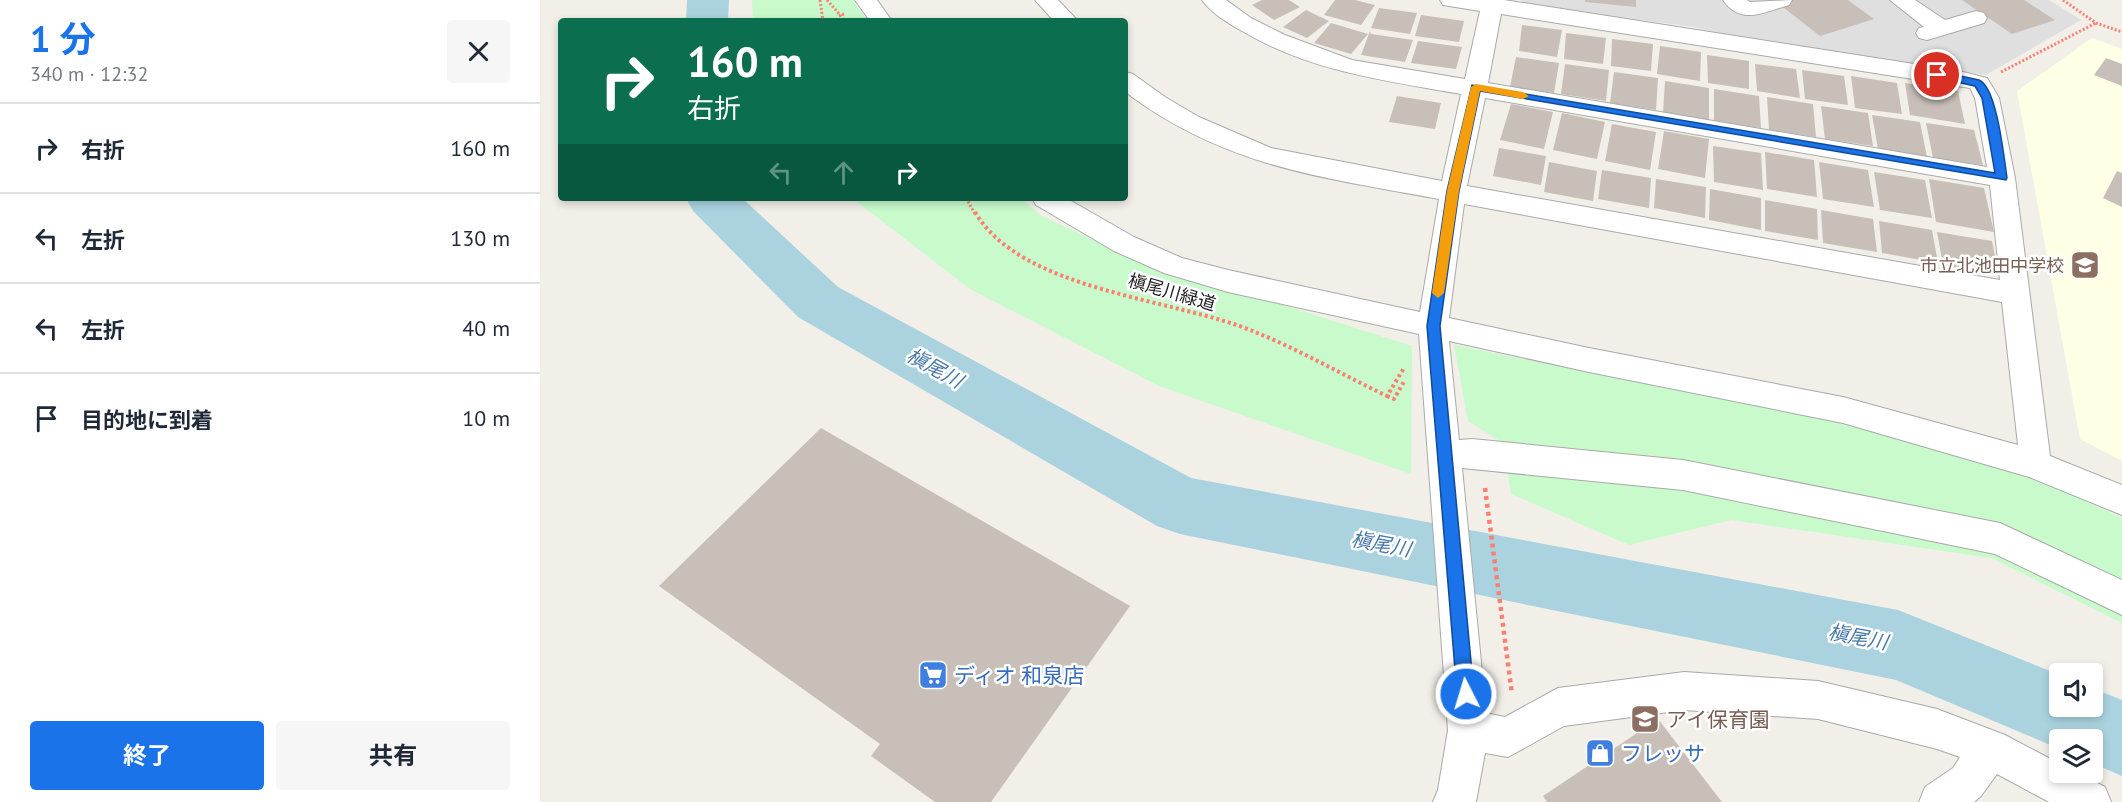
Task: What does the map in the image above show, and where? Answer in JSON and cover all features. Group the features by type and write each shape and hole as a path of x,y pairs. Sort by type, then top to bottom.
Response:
{"street":[{"path":"1046,0 1064,18"},
{"path":"1213,0 1260,33 1305,53 1348,67 2002,178"},
{"path":"1451,0 1492,3 1688,34 1742,46 1959,78 1979,83 1987,98 2002,178 2034,445 2034,464"},
{"path":"1734,0 1746,10 1781,0"},
{"path":"1901,0 1935,31 1976,18"},
{"path":"1454,802 1458,795 1467,712 1433,326 1453,191 1492,3"},
{"path":"1128,82 1148,99 1187,123 1263,154 1335,171 2017,294"},
{"path":"1050,201 1124,244 1174,266 1228,281 1588,360 1843,410 2034,464 2122,500"},
{"path":"1445,466 1472,453 1683,475 2000,538 2122,598"},
{"path":"1467,712 1508,737 1558,707 1684,691 1818,700 1937,729 1991,749 2090,802"},
{"path":"1940,802 1967,782 1991,749"}],"path":[{"path":"820,0 823,18"},
{"path":"827,0 840,15"},
{"path":"2063,0 2096,23 2122,32"},
{"path":"1979,83 2096,23"},
{"name":"槇尾川緑道","path":"968,201 985,230 1026,260 1065,276 1254,331 1387,396"},
{"path":"1406,365 1387,396 1394,399 1409,373"},
{"path":"1484,478 1513,697"}],"shaded area":[{"path":"1521,0 2049,0 2081,20 1986,75 1739,38 1694,27 1527,5"},
{"name":"市立北池田中学校","path":"2092,38 2122,49 2122,461 2080,439 2017,91"}],"green space":[{"path":"752,0 853,0 865,18 753,18"},
{"path":"856,201 1024,201 1040,215 1121,253 1412,346 1411,474 1159,386 970,289"},
{"path":"1454,345 1845,422 2042,481 2122,518 2122,623 1991,558 1731,520 1629,545 1511,494 1503,443 1468,421"}],"building":[{"path":"1262,0 1289,0 1300,7 1274,20 1252,5"},
{"path":"1335,0 1355,0 1375,5 1361,25 1324,15"},
{"path":"1585,0 1636,0 1636,7 1585,2"},
{"path":"1774,0 1848,0 1874,19 1820,36"},
{"path":"1962,0 2024,0 2055,20 2012,34"},
{"path":"1379,8 1417,13 1410,34 1371,28"},
{"path":"1306,10 1329,21 1307,38 1283,27"},
{"path":"1421,15 1464,21 1459,42 1415,36"},
{"path":"1331,23 1368,34 1351,54 1314,43"},
{"path":"1522,25 1562,30 1557,57 1519,51"},
{"path":"1370,31 1371,34 1413,40 1405,62 1361,55"},
{"path":"1566,33 1606,38 1603,64 1564,59"},
{"path":"1612,39 1653,44 1651,71 1611,66"},
{"path":"1418,41 1462,47 1456,69 1411,63"},
{"path":"1660,46 1701,52 1700,81 1657,74"},
{"path":"1707,55 1749,61 1749,89 1708,83"},
{"path":"1516,57 1559,63 1554,93 1510,87"},
{"path":"2106,58 2122,64 2122,86 2094,75"},
{"path":"1565,64 1609,70 1606,101 1561,94"},
{"path":"1755,64 1796,69 1800,98 1757,91"},
{"path":"1802,70 1844,76 1848,105 1805,99"},
{"path":"1614,72 1658,78 1656,110 1610,103"},
{"path":"1851,76 1897,83 1902,114 1855,108"},
{"path":"1665,81 1709,88 1709,120 1663,113"},
{"path":"1905,83 1958,91 1965,124 1910,115"},
{"path":"1714,89 1759,96 1761,128 1714,121"},
{"path":"1397,96 1441,103 1435,129 1389,122"},
{"path":"1767,97 1813,104 1816,137 1769,130"},
{"path":"1511,104 1553,112 1544,149 1500,140"},
{"path":"1821,106 1868,113 1873,146 1825,139"},
{"path":"1562,113 1605,122 1597,159 1553,150"},
{"path":"1872,115 1920,122 1927,157 1878,149"},
{"path":"1926,123 1974,130 1983,165 1933,158"},
{"path":"1612,124 1656,132 1650,170 1605,161"},
{"path":"1664,131 1709,139 1705,178 1658,169"},
{"path":"1713,146 1761,153 1763,190 1714,182"},
{"path":"1499,148 1546,156 1541,185 1493,176"},
{"path":"1765,152 1814,160 1817,197 1767,189"},
{"path":"1549,162 1597,171 1593,201 1544,192"},
{"path":"1819,162 1868,170 1874,207 1823,199"},
{"path":"1602,170 1651,178 1649,208 1598,199"},
{"path":"2117,171 2122,173 2122,207 2103,198"},
{"path":"1874,172 1925,180 1932,218 1880,210"},
{"path":"1656,179 1706,187 1705,218 1654,208"},
{"path":"1929,179 1984,188 1994,232 1936,222"},
{"path":"1710,189 1761,198 1761,230 1709,220"},
{"path":"1765,200 1817,209 1818,240 1765,231"},
{"path":"1821,210 1873,219 1877,252 1823,243"},
{"path":"1879,221 1932,230 1938,263 1882,253"},
{"path":"1937,232 1992,241 1999,275 1943,265"},
{"name":"ディオ 和泉店","path":"821,428 1130,606 991,802 935,802 871,756 880,744 659,586"},
{"path":"1658,719 1722,802 1547,802 1543,796"}],"waterway":[{"name":"槇尾川","path":"707,18 708,0"},
{"name":"槇尾川","path":"714,201 818,302 1180,505 1898,645 2122,738"}],"slow traffic":[{"path":"1438,293 1453,191 1476,87 1523,96"}],"place":[{"name":"市立北池田中学校","path":"2085,265"},
{"name":"ディオ 和泉店","path":"933,675"},
{"name":"アイ保育園","path":"1645,719"},
{"name":"フレッサ","path":"1600,753"}],"route":[{"path":"1466,694 1433,326 1453,191 1476,87 2002,178 1987,98 1979,83 1937,75"}]}
